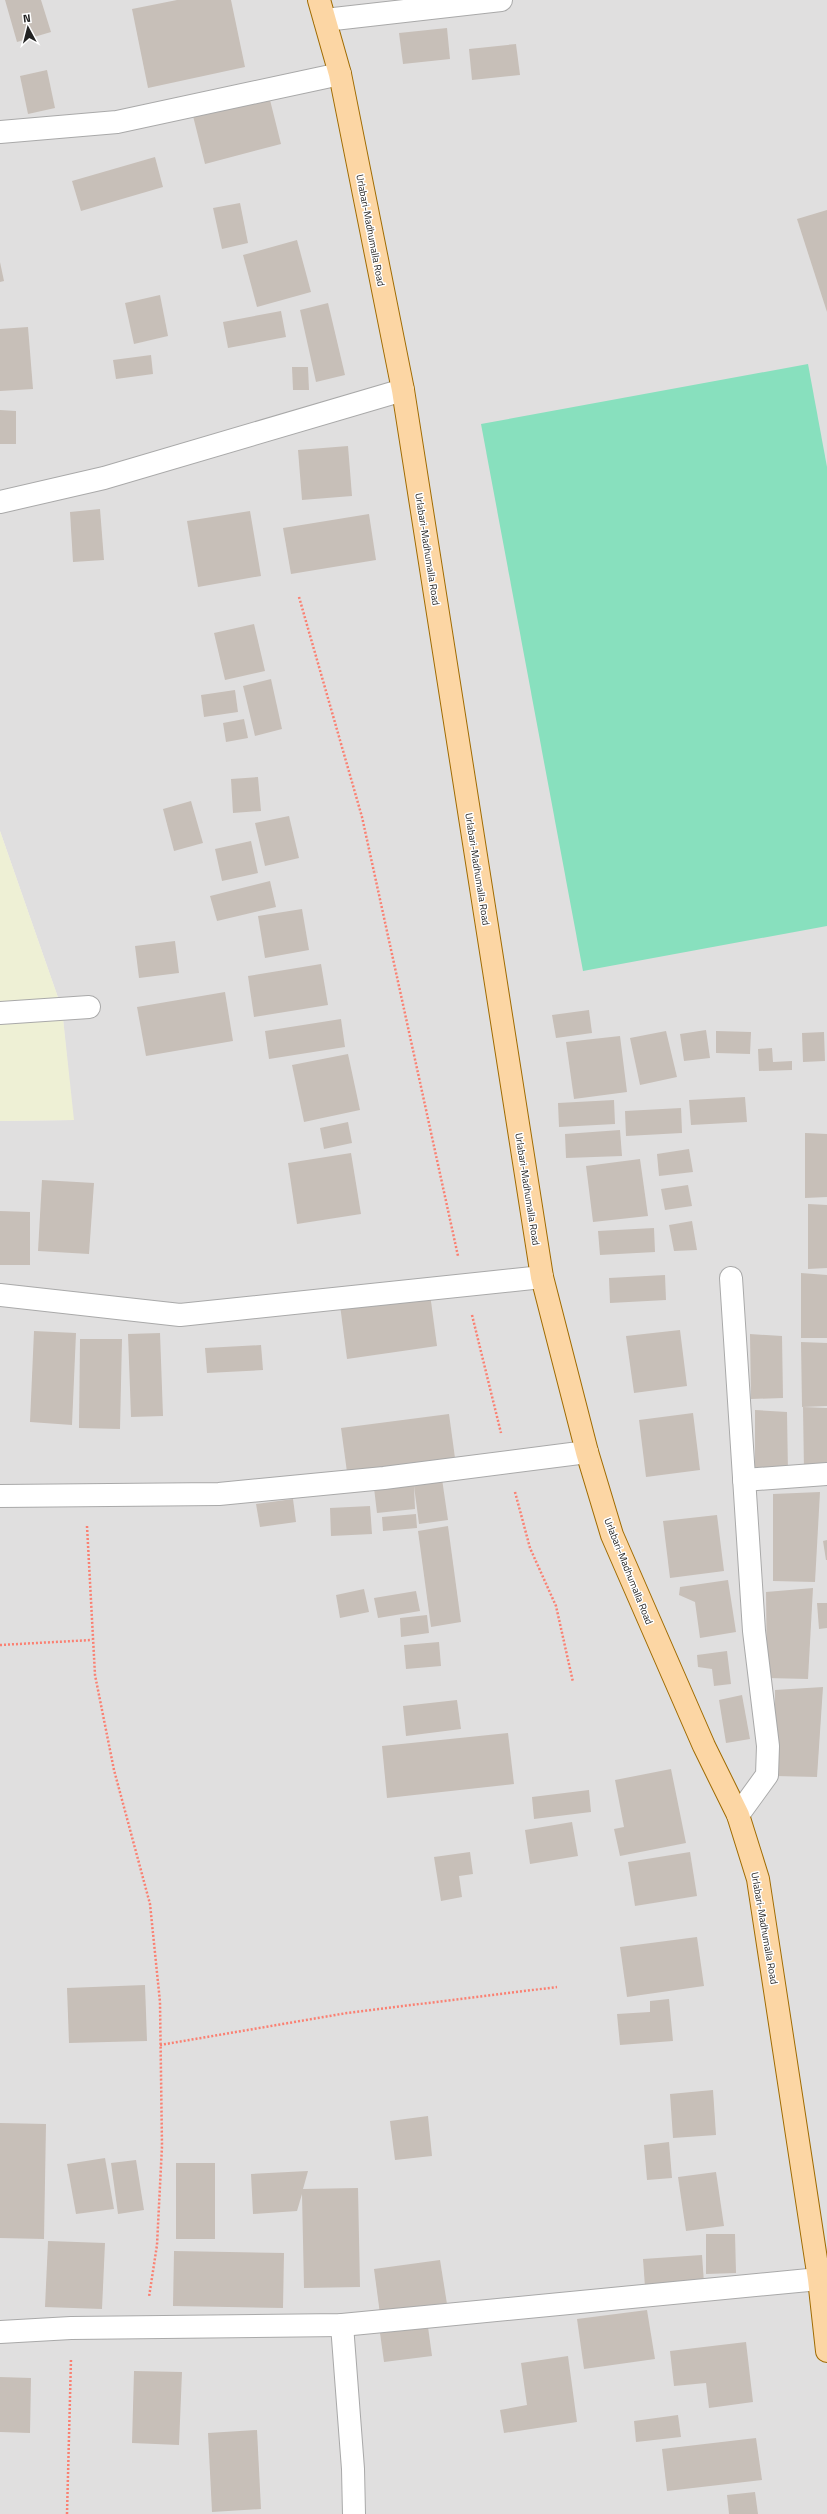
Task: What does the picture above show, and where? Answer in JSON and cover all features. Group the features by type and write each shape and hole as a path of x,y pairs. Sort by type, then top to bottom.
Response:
{"main road":[{"name":"Urlabari-Madhumalla Road","path":"322,10 340,74 403,390 542,1277 586,1452 612,1535 704,1746 738,1815 758,1879 819,2279 827,2351"}],"street":[{"path":"322,10 501,0"},
{"path":"0,132 117,122 340,74"},
{"path":"0,502 104,478 403,390"},
{"path":"0,1013 88,1006"},
{"path":"0,1295 180,1315 542,1277"},
{"path":"731,1278 754,1631 768,1746 767,1775 738,1815"},
{"path":"0,1496 220,1494 384,1478 586,1452"},
{"path":"744,1480 827,1474"},
{"path":"0,2332 71,2328 342,2325 819,2279"},
{"path":"342,2325 353,2469 354,2514"}],"path":[{"path":"299,597 362,817 465,1286 508,1463 530,1548 556,1606 573,1682"},
{"path":"86,1495 92,1640 95,1675 114,1770 150,1904 160,2002 162,2146 157,2245 144,2328"},
{"path":"0,1646 92,1640"},
{"path":"160,2045 347,2013 557,1987"},
{"path":"67,2514 71,2328"}],"shaded area":[{"path":"0,0 827,0 827,2514 0,2514 0,1121 73,1120 62,1009 0,831"}],"green space":[{"path":"808,364 827,467 827,926 583,971 481,424"},
{"path":"0,831 62,1009 74,1120 0,1121"}],"building":[{"path":"5,0 41,0 51,32 17,42"},
{"path":"177,0 231,0 245,67 148,88 132,9"},
{"path":"447,28 450,59 403,64 399,33"},
{"path":"516,44 520,75 472,80 469,49"},
{"path":"47,70 55,108 28,114 20,76"},
{"path":"269,96 281,144 205,164 193,116"},
{"path":"155,157 163,187 81,211 72,181"},
{"path":"240,203 248,243 222,249 213,208"},
{"path":"827,210 827,312 797,219"},
{"path":"297,240 311,292 257,307 243,255"},
{"path":"0,262 4,281 0,282"},
{"path":"160,295 168,336 134,344 125,303"},
{"path":"328,303 345,375 316,382 300,310"},
{"path":"281,311 286,337 228,348 223,322"},
{"path":"28,327 33,389 0,391 0,329"},
{"path":"151,355 153,374 116,379 113,360"},
{"path":"292,367 308,367 309,390 293,390"},
{"path":"0,410 16,411 16,444 0,444"},
{"path":"348,446 352,496 302,500 298,450"},
{"path":"100,509 104,560 73,562 70,512"},
{"path":"250,511 261,576 198,587 187,521"},
{"path":"369,514 376,560 291,574 283,528"},
{"path":"254,624 265,671 225,680 214,633"},
{"path":"271,679 282,729 255,736 243,686"},
{"path":"235,690 238,712 204,717 201,695"},
{"path":"244,719 248,738 226,742 223,723"},
{"path":"258,777 261,811 233,813 231,779"},
{"path":"191,801 203,843 174,851 163,809"},
{"path":"289,816 299,858 265,866 255,823"},
{"path":"251,841 258,873 222,881 215,849"},
{"path":"270,881 276,907 217,921 210,896"},
{"path":"302,909 309,950 265,958 258,916"},
{"path":"175,941 179,973 139,978 135,946"},
{"path":"321,964 328,1005 254,1017 248,976"},
{"path":"225,992 233,1041 146,1056 137,1007"},
{"path":"589,1010 592,1033 556,1038 552,1015"},
{"path":"341,1019 345,1047 269,1059 265,1031"},
{"path":"706,1030 710,1058 684,1061 680,1034"},
{"path":"666,1031 677,1077 640,1085 630,1038"},
{"path":"716,1031 751,1032 750,1054 716,1053"},
{"path":"824,1032 825,1061 803,1062 802,1033"},
{"path":"620,1036 627,1092 574,1099 566,1042"},
{"path":"772,1048 773,1062 792,1061 792,1070 759,1071 758,1049"},
{"path":"348,1054 360,1110 304,1122 292,1065"},
{"path":"745,1097 747,1122 691,1125 689,1100"},
{"path":"614,1100 615,1124 559,1127 558,1103"},
{"path":"681,1108 682,1133 626,1136 625,1111"},
{"path":"348,1122 352,1143 324,1149 320,1128"},
{"path":"620,1130 622,1156 566,1158 565,1134"},
{"path":"805,1133 827,1134 827,1197 805,1198"},
{"path":"689,1149 693,1172 659,1176 657,1154"},
{"path":"351,1153 361,1214 297,1224 288,1163"},
{"path":"640,1159 648,1216 593,1222 586,1166"},
{"path":"42,1180 94,1183 89,1254 38,1251"},
{"path":"688,1185 692,1206 665,1210 661,1189"},
{"path":"808,1204 827,1205 827,1268 808,1269"},
{"path":"0,1211 30,1212 30,1265 0,1265"},
{"path":"692,1221 697,1250 674,1251 669,1225"},
{"path":"654,1228 655,1252 600,1255 598,1231"},
{"path":"801,1273 827,1275 827,1338 801,1338"},
{"path":"665,1275 666,1300 610,1303 609,1278"},
{"path":"430,1294 437,1346 347,1359 340,1305"},
{"path":"680,1330 687,1386 634,1393 626,1336"},
{"path":"34,1331 76,1333 72,1425 30,1422"},
{"path":"160,1333 163,1416 131,1417 128,1334"},
{"path":"750,1334 782,1336 783,1398 751,1399"},
{"path":"80,1339 122,1339 120,1429 79,1428"},
{"path":"801,1342 827,1343 827,1406 802,1407"},
{"path":"261,1345 263,1370 207,1373 205,1348"},
{"path":"803,1407 827,1408 827,1471 804,1472"},
{"path":"755,1410 787,1412 788,1474 755,1475"},
{"path":"693,1413 700,1470 646,1477 639,1420"},
{"path":"449,1414 455,1458 347,1472 341,1428"},
{"path":"442,1479 448,1520 419,1524 414,1486 415,1509 377,1513 374,1488"},
{"path":"820,1492 815,1582 773,1581 773,1494"},
{"path":"293,1499 296,1522 260,1527 256,1504"},
{"path":"370,1506 372,1534 331,1536 330,1508"},
{"path":"416,1514 417,1528 383,1531 382,1517"},
{"path":"717,1515 724,1571 670,1578 663,1521"},
{"path":"448,1526 461,1622 431,1627 418,1531"},
{"path":"827,1540 827,1560 826,1560 823,1541"},
{"path":"728,1580 736,1632 700,1638 695,1602 679,1595 680,1587"},
{"path":"813,1588 808,1679 767,1678 766,1592"},
{"path":"364,1589 369,1612 340,1618 336,1595"},
{"path":"416,1591 420,1611 378,1618 374,1598"},
{"path":"817,1603 827,1603 827,1628 819,1629"},
{"path":"427,1615 429,1633 401,1637 400,1618"},
{"path":"439,1642 441,1666 406,1669 404,1645"},
{"path":"727,1651 731,1684 714,1686 712,1669 698,1667 697,1655"},
{"path":"823,1687 817,1777 775,1776 775,1690"},
{"path":"742,1695 750,1739 726,1743 719,1700"},
{"path":"457,1700 461,1729 406,1736 403,1706"},
{"path":"508,1733 514,1784 387,1798 382,1746"},
{"path":"671,1769 686,1843 620,1856 614,1829 624,1827 615,1780"},
{"path":"589,1790 591,1812 534,1819 532,1797"},
{"path":"572,1822 578,1856 530,1864 525,1830"},
{"path":"470,1852 473,1874 459,1876 462,1897 441,1901 434,1857"},
{"path":"690,1852 697,1896 635,1906 628,1862"},
{"path":"697,1937 704,1986 627,1997 620,1947"},
{"path":"145,1985 147,2041 69,2043 67,1988"},
{"path":"669,1999 673,2041 620,2045 617,2014 650,2012 650,2001"},
{"path":"713,2090 716,2135 673,2138 670,2094"},
{"path":"428,2116 432,2156 395,2160 390,2121"},
{"path":"0,2123 46,2124 44,2239 0,2238"},
{"path":"669,2142 672,2178 647,2180 644,2145"},
{"path":"105,2158 114,2209 76,2214 67,2164"},
{"path":"136,2160 144,2210 118,2214 111,2163"},
{"path":"176,2163 215,2163 215,2239 176,2239"},
{"path":"308,2171 303,2189 358,2188 360,2287 304,2288 302,2194 297,2211 253,2214 251,2174"},
{"path":"716,2172 724,2226 686,2231 678,2177"},
{"path":"706,2234 735,2234 736,2273 706,2274"},
{"path":"48,2241 105,2243 102,2309 45,2307"},
{"path":"174,2251 284,2253 283,2308 173,2306"},
{"path":"702,2255 704,2283 645,2287 643,2259"},
{"path":"440,2260 447,2304 380,2314 374,2269"},
{"path":"647,2310 655,2359 584,2369 577,2319"},
{"path":"428,2327 432,2356 384,2362 380,2333"},
{"path":"746,2342 753,2402 709,2408 706,2383 674,2386 670,2351"},
{"path":"568,2356 577,2422 504,2433 500,2410 527,2405 521,2363"},
{"path":"134,2371 182,2372 179,2445 132,2443"},
{"path":"0,2377 31,2378 30,2433 0,2432"},
{"path":"678,2415 681,2437 636,2442 634,2421"},
{"path":"257,2430 261,2509 212,2512 208,2433"},
{"path":"756,2438 762,2480 667,2491 662,2449"},
{"path":"755,2492 758,2514 729,2514 727,2495"}]}
